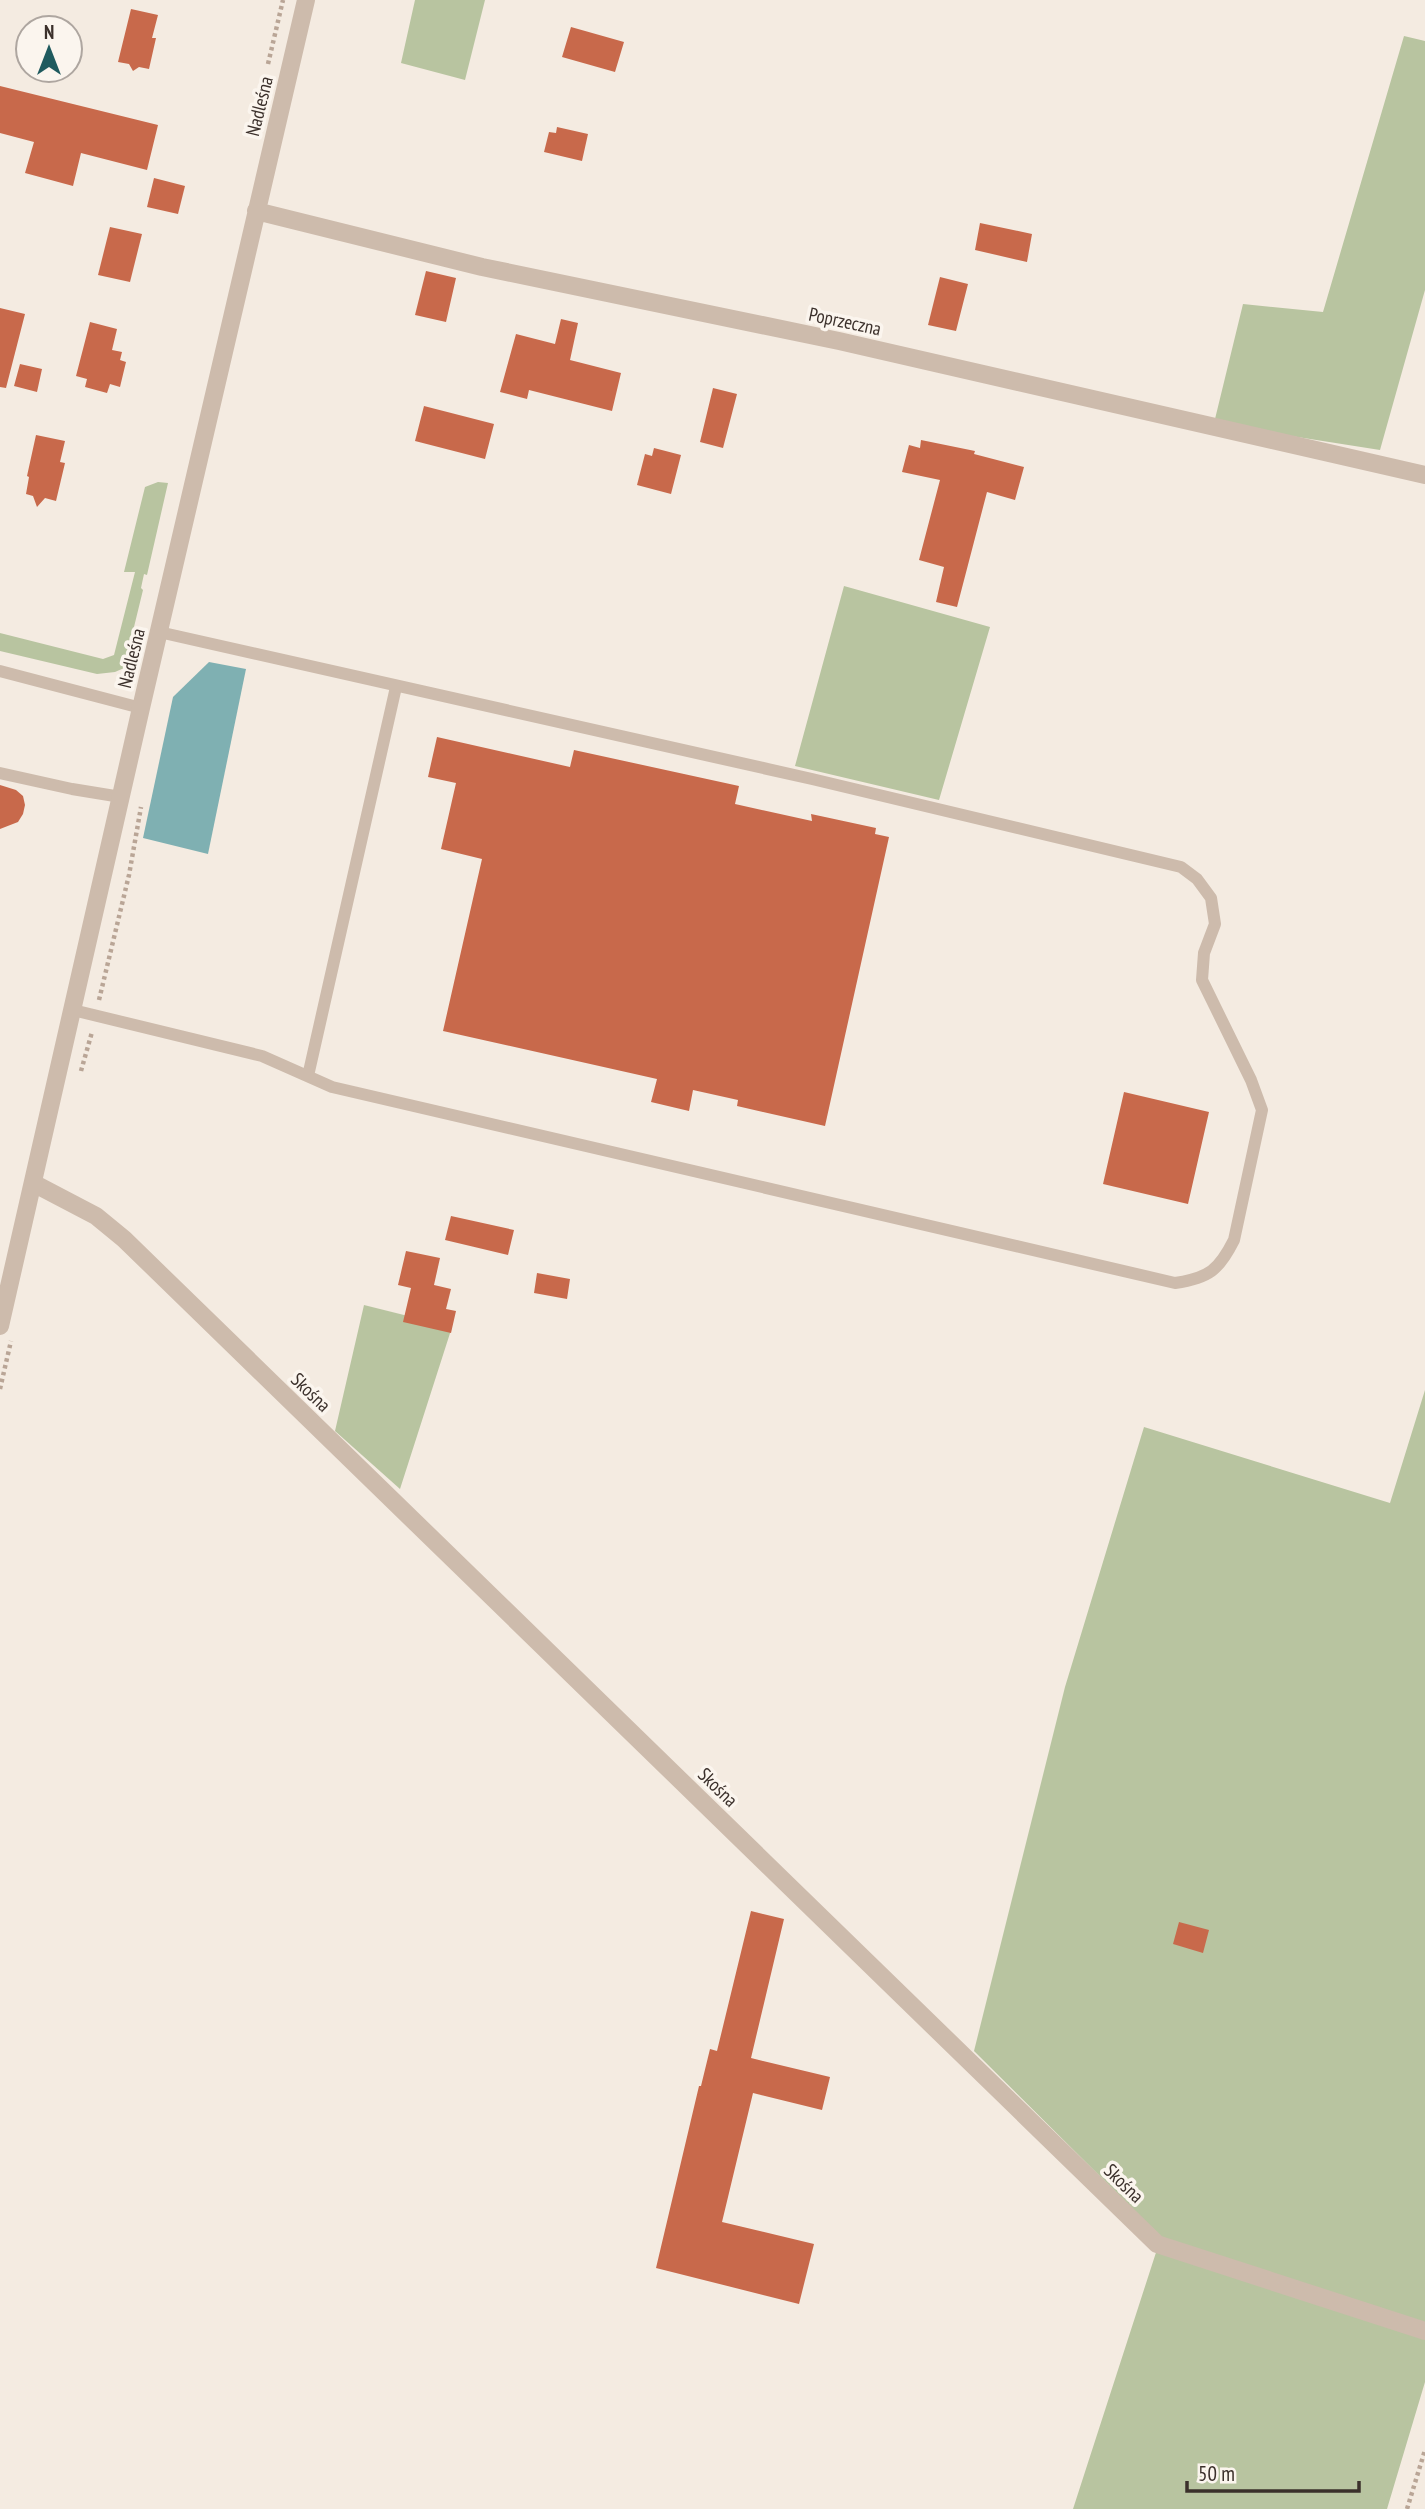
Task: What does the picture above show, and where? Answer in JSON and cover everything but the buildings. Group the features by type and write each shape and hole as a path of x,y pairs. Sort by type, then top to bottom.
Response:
{"street":[{"name":"Nadleśna","path":"0,1326 306,0"},
{"name":"Poprzeczna","path":"256,211 482,267 853,344 1425,475"},
{"name":"Skośna","path":"33,1183 96,1216 124,1239 1157,2244 1425,2331"}],"lane":[{"path":"73,1010 262,1056 332,1087 1175,1283 1197,1280 1213,1272 1225,1258 1234,1240 1262,1110 1251,1080 1202,980 1204,953 1214,924 1211,898 1197,879 1181,867 812,779 159,632"},
{"path":"0,671 141,708"},
{"path":"308,1076 396,687"},
{"path":"0,773 121,797"}],"path":[{"path":"1407,2509 1425,2450"}],"green space":[{"path":"415,0 485,0 465,80 401,63"},
{"path":"1404,36 1425,41 1425,290 1380,450 1291,436 1215,419 1243,304 1323,312"},
{"path":"158,482 168,483 147,575 144,574 141,588 143,590 124,668 97,674 0,651 0,633 103,659 114,655 135,572 124,572 145,487"},
{"path":"844,586 990,627 939,800 795,766"},
{"path":"364,1305 452,1327 400,1489 335,1431"},
{"path":"1425,1390 1425,2382 1387,2509 1073,2509 1161,2237 974,2051 1065,1687 1144,1427 1390,1503"}],"water":[{"path":"209,662 246,669 208,854 143,838 173,697"}]}
